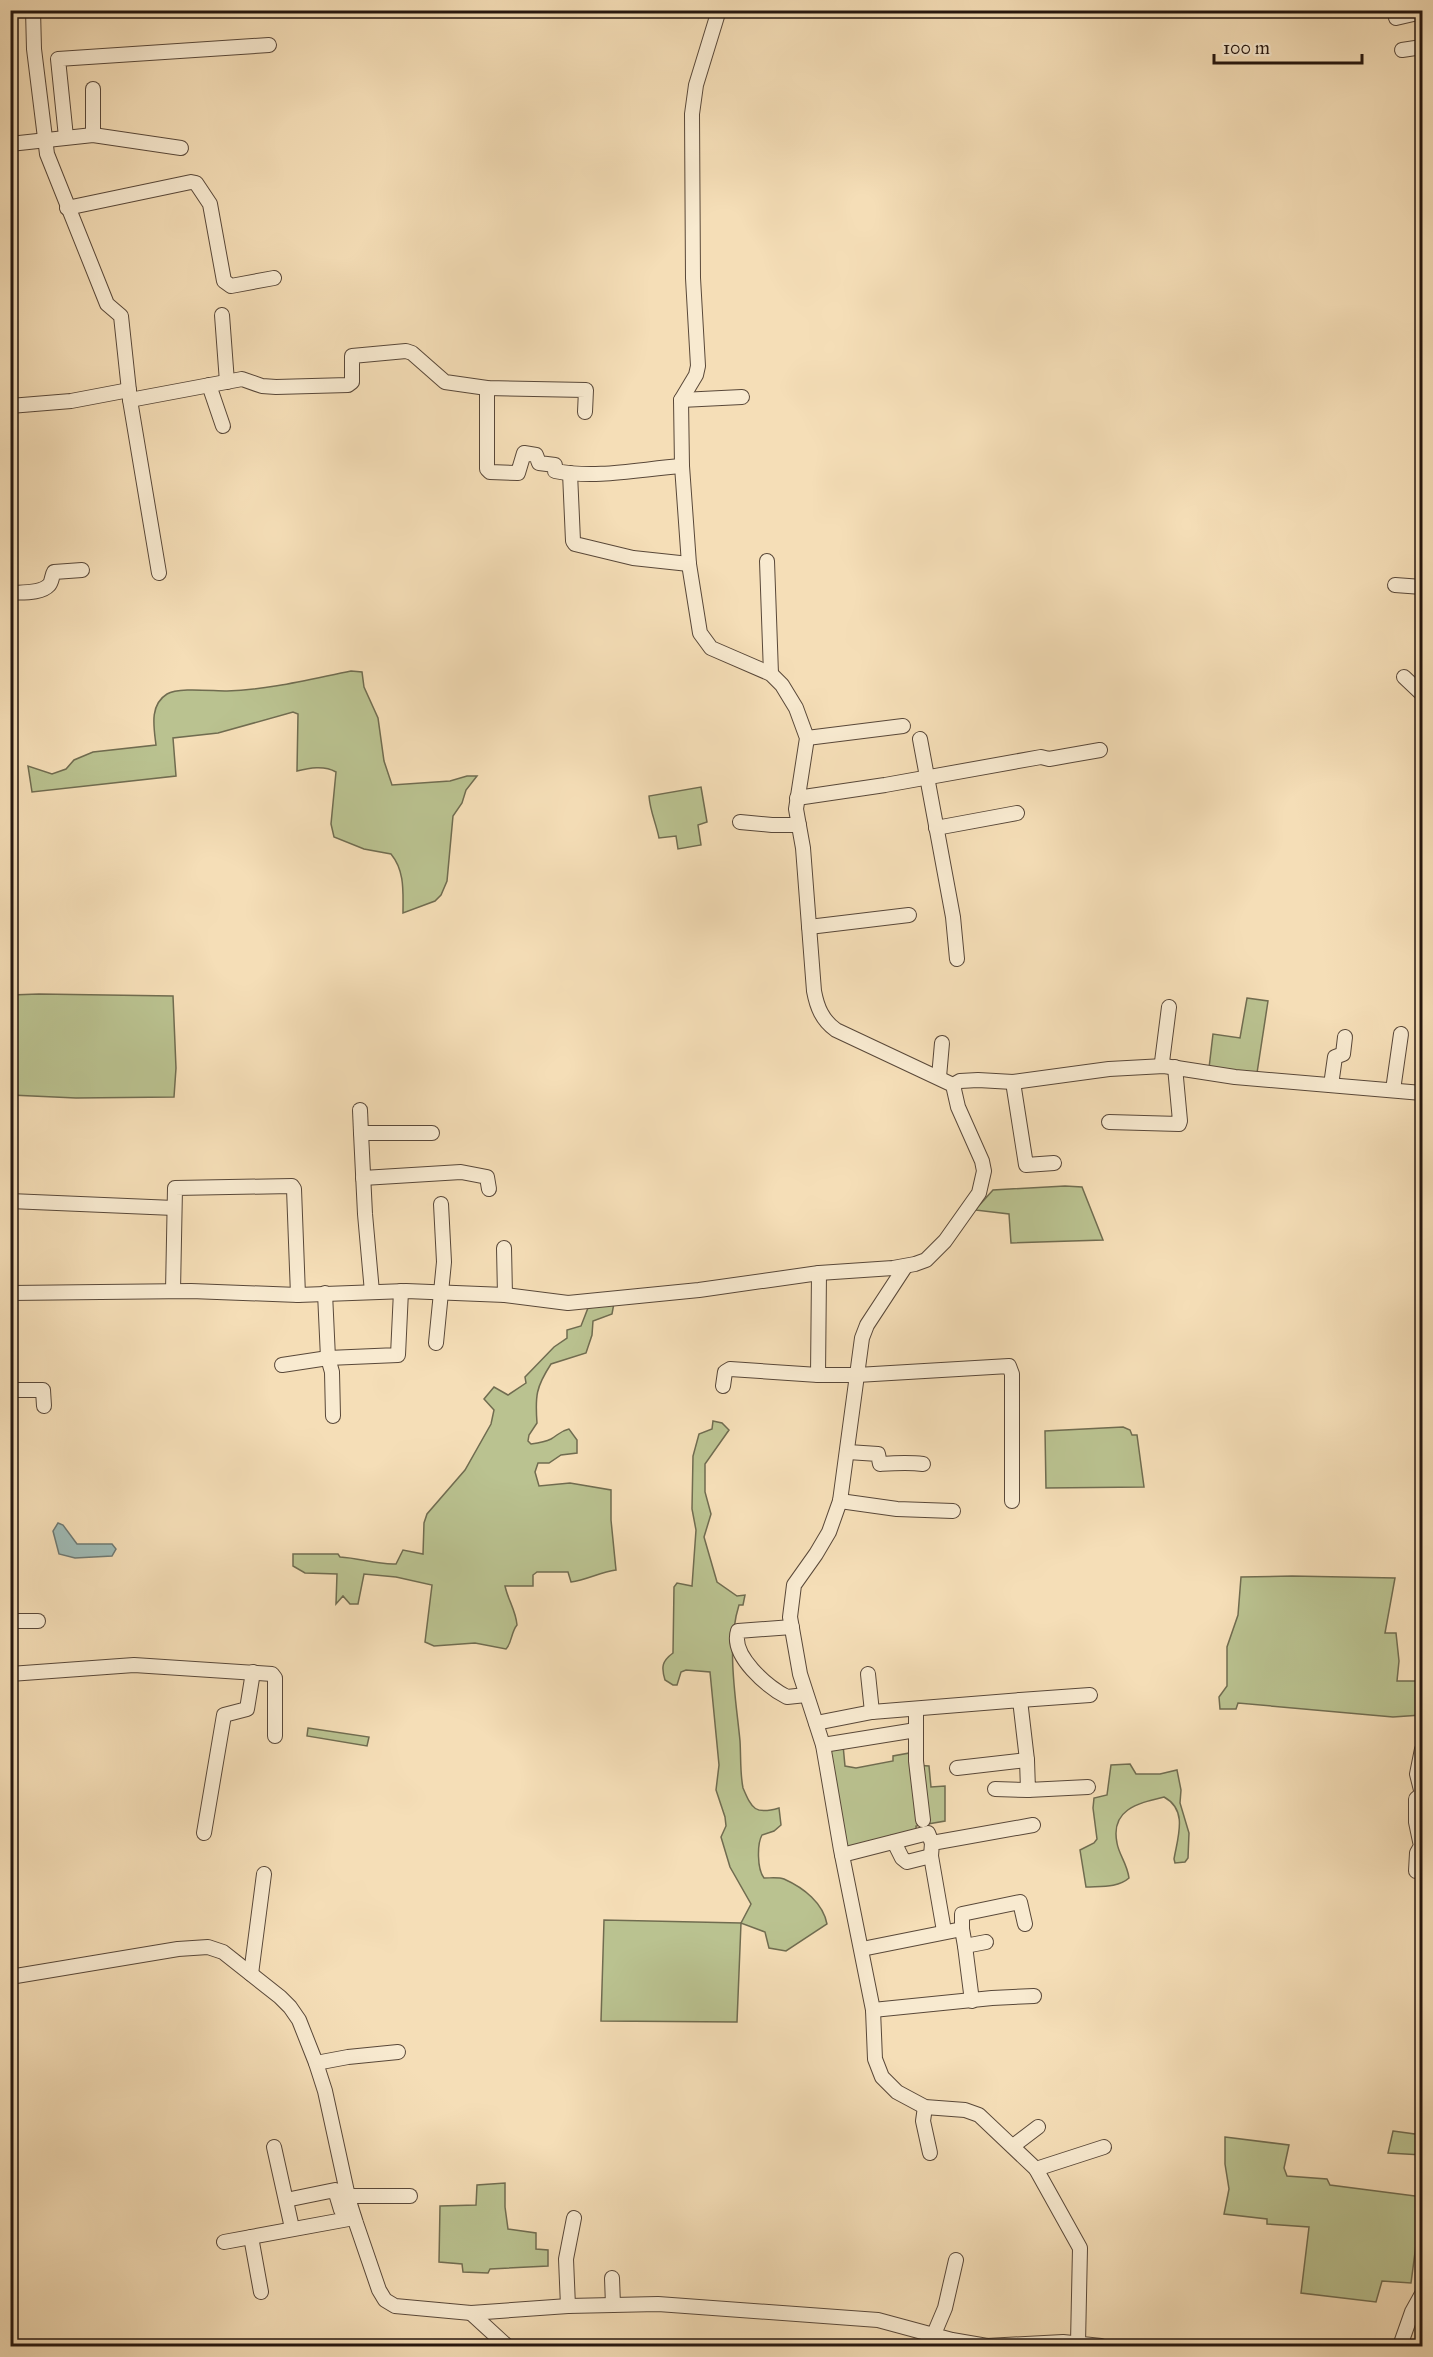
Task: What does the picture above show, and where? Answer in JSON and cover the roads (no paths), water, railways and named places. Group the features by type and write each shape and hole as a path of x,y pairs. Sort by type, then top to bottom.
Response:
{"street":[{"path":"33,10 34,49 47,154 107,304 121,316 129,395 159,573"},
{"path":"10,1293 173,1291 298,1295 401,1291 505,1295 568,1303 706,1289 819,1273 905,1267 926,1260 939,1248 972,1204 982,1182 982,1161 958,1107 953,1085 830,1026 820,1011 816,1000 803,848 798,825 797,798 807,738 790,697 771,674 711,648 702,638 689,564 682,466 681,400 696,375 698,366 693,278 692,114 696,85 719,10"},
{"path":"1396,18 1422,12"},
{"path":"66,137 58,59 269,45"},
{"path":"1402,51 1422,47"},
{"path":"93,89 93,135"},
{"path":"10,144 93,135 181,148"},
{"path":"67,207 196,183 210,204 224,281 231,285 274,278"},
{"path":"222,315 227,382"},
{"path":"10,406 129,395 242,379 261,386 276,387 348,385 352,382 352,356 399,350 412,353 445,382 487,388 586,390 585,412"},
{"path":"209,385 223,426"},
{"path":"487,388 488,471 518,472 524,453 536,455 539,463 555,465 555,471 570,473 640,472 682,466"},
{"path":"681,400 742,397"},
{"path":"570,473 575,544 633,558 689,564"},
{"path":"766,561 771,674"},
{"path":"10,593 38,591 51,582 54,572 82,570"},
{"path":"1395,585 1422,587"},
{"path":"1404,677 1422,693"},
{"path":"807,738 903,726"},
{"path":"920,739 952,917 957,959"},
{"path":"797,798 1041,757 1049,759 1100,750"},
{"path":"936,828 1017,813"},
{"path":"740,822 798,825"},
{"path":"809,927 909,915"},
{"path":"1109,1122 1179,1124 1169,1067 1162,1062 1169,1007"},
{"path":"1393,1090 1401,1034"},
{"path":"1331,1085 1335,1057 1343,1054 1345,1037"},
{"path":"939,1077 942,1043"},
{"path":"953,1085 960,1081 1012,1082 1117,1068 1169,1067 1235,1077 1422,1093"},
{"path":"1012,1082 1026,1165 1054,1163"},
{"path":"360,1110 372,1292"},
{"path":"361,1133 432,1133"},
{"path":"363,1178 469,1172 487,1177 489,1190"},
{"path":"173,1291 175,1188 294,1187 298,1295"},
{"path":"10,1201 174,1208"},
{"path":"436,1343 444,1262 441,1204"},
{"path":"504,1248 505,1295"},
{"path":"905,1267 867,1325 862,1338 840,1501 829,1532 794,1585 790,1617 806,1695 823,1744 842,1855 873,2010 875,2059 882,2077 897,2092 925,2107 973,2112 1036,2169 1080,2247 1078,2343"},
{"path":"819,1273 819,1375"},
{"path":"282,1365 328,1358 398,1355 401,1291"},
{"path":"325,1293 328,1358 332,1372 333,1416"},
{"path":"723,1386 725,1372 730,1369 857,1375 1009,1366 1012,1374 1012,1501"},
{"path":"10,1390 43,1390 44,1406"},
{"path":"848,1452 878,1454 880,1464 903,1462 923,1464"},
{"path":"840,1501 897,1509 953,1511"},
{"path":"10,1621 39,1621"},
{"path":"792,1627 738,1631 737,1643 751,1669 783,1695 789,1697 806,1695"},
{"path":"10,1674 134,1665 272,1674 275,1678 275,1736"},
{"path":"204,1833 224,1715 247,1709 253,1672"},
{"path":"868,1674 872,1712"},
{"path":"816,1723 872,1712 1090,1695"},
{"path":"1020,1700 1028,1790"},
{"path":"916,1709 916,1761 923,1820"},
{"path":"823,1744 916,1730"},
{"path":"1416,1871 1417,1853 1421,1846 1416,1822 1416,1799 1422,1794 1417,1774 1422,1749"},
{"path":"957,1768 1027,1760"},
{"path":"995,1789 1088,1787"},
{"path":"894,1842 902,1858 907,1862 932,1850 1033,1825"},
{"path":"842,1855 928,1833 944,1931"},
{"path":"251,1974 264,1874"},
{"path":"972,2001 962,1914 1020,1902 1025,1924"},
{"path":"862,1949 962,1929"},
{"path":"965,1946 986,1942"},
{"path":"10,1977 198,1946 216,1948 280,1997 295,2013 315,2063 325,2091 354,2218 385,2300 395,2306 471,2313 568,2306 658,2304 696,2309 878,2320 987,2346 1078,2343 1101,2346"},
{"path":"873,2010 1034,1996"},
{"path":"315,2063 348,2056 398,2052"},
{"path":"925,2107 924,2121 930,2153"},
{"path":"1012,2146 1038,2127"},
{"path":"274,2147 292,2228"},
{"path":"1036,2169 1104,2147"},
{"path":"286,2200 335,2190 341,2210"},
{"path":"348,2196 410,2196"},
{"path":"224,2242 354,2218"},
{"path":"568,2306 566,2259 574,2218"},
{"path":"251,2237 261,2292"},
{"path":"942,2337 945,2308 956,2259"},
{"path":"612,2278 613,2305"},
{"path":"1400,2346 1414,2307 1422,2294"},
{"path":"471,2313 507,2346"}],"water":[{"path":"58,1523 63,1525 77,1544 112,1544 116,1549 112,1556 75,1558 59,1554 53,1531"}]}
